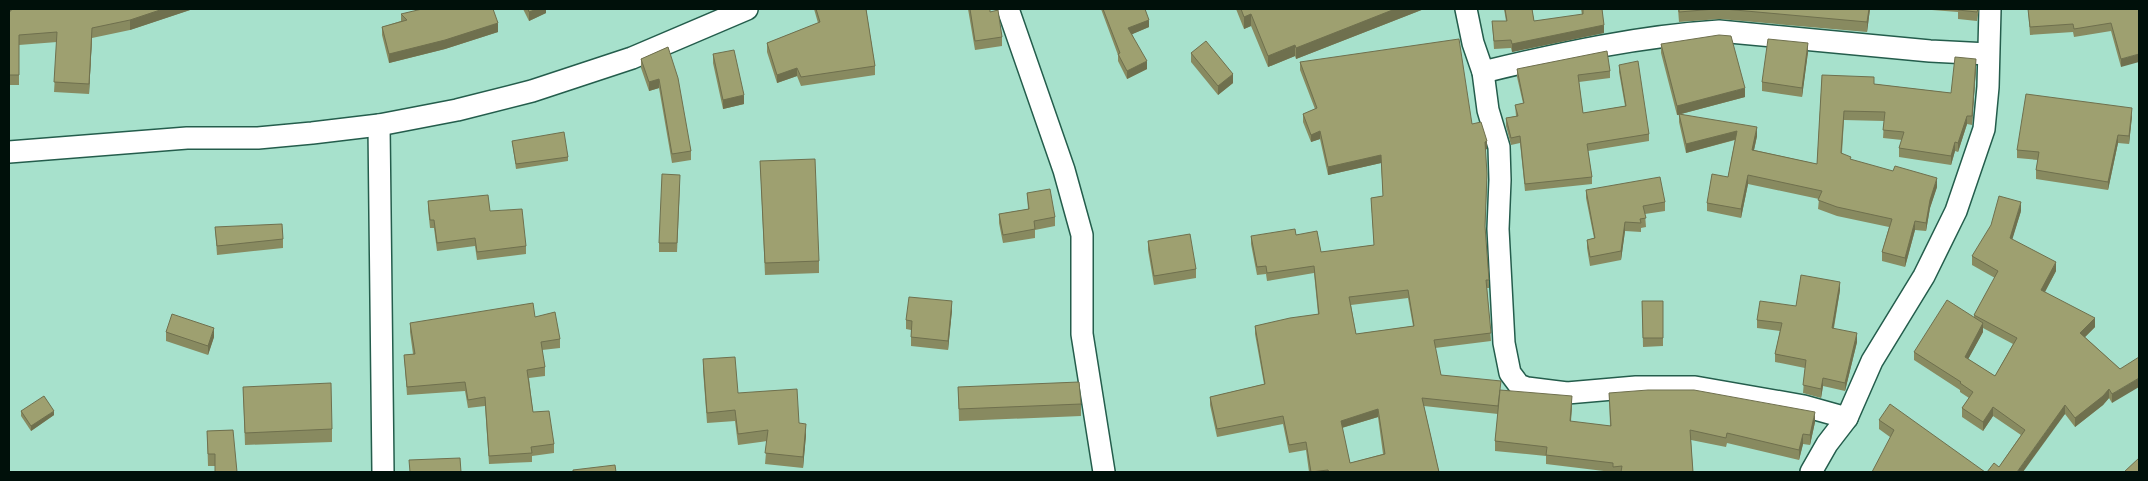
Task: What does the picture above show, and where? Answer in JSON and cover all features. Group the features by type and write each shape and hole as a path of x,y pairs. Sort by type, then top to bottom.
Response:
{"street":[{"path":"9,152 187,138 258,138 379,125 457,110 532,91 632,58 747,9"},
{"path":"1008,9 1064,170 1082,235 1082,334 1104,472"},
{"path":"1466,9 1474,43 1484,72 1488,110 1499,147 1498,229 1504,343 1510,373 1519,385 1527,388 1567,393 1636,388 1695,387 1804,406 1847,418"},
{"path":"1810,472 1827,444 1847,418 1872,361 1924,276 1956,211 1984,129 1988,87 1990,9"},
{"path":"1484,72 1591,49 1686,34 1719,31 1930,51 1988,54"},
{"path":"379,125 383,472"}],"building":[{"path":"11,9 163,9 130,20 92,28 89,84 54,82 57,32 19,35 19,75 9,75 9,11"},
{"path":"422,9 493,9 498,23 445,40 389,54 382,27 407,20 401,14"},
{"path":"816,9 866,9 875,66 801,77 797,68 777,75 767,43 820,22"},
{"path":"970,9 990,9 990,12 998,10 1002,37 975,41"},
{"path":"1103,9 1145,9 1149,20 1128,28 1147,61 1127,71 1118,54 1120,53"},
{"path":"1241,9 1395,9 1296,48 1295,45 1268,56 1251,14 1244,17"},
{"path":"1505,9 1532,9 1534,21 1583,14 1583,9 1602,9 1604,25 1512,44 1511,40 1494,41 1492,21 1507,21"},
{"path":"1679,9 1715,9 1679,12"},
{"path":"1724,9 1869,9 1867,22"},
{"path":"1959,9 1978,9 1977,12"},
{"path":"2028,9 2139,9 2139,54 2121,59 2111,23 2074,29 2073,24 2030,27"},
{"path":"1719,35 1731,36 1745,88 1677,106 1661,44"},
{"path":"1459,39 1472,124 1481,122 1487,141 1485,142 1487,174 1485,226 1489,280 1486,280 1491,333 1434,340 1441,375 1501,381 1498,406 1422,398 1439,472 1329,472 1328,470 1311,472 1306,442 1289,445 1283,416 1217,429 1210,397 1265,384 1255,326 1319,314 1314,266 1267,273 1266,266 1257,267 1251,236 1295,229 1296,235 1317,231 1321,252 1374,245 1371,198 1383,196 1381,155 1328,167 1320,131 1311,135 1303,114 1317,108 1300,62","holes":["1408,290 1414,326 1356,334 1349,297","1378,409 1385,454 1350,463 1341,421"]},
{"path":"1768,39 1808,43 1802,88 1762,82"},
{"path":"1206,41 1233,74 1218,86 1191,53"},
{"path":"668,47 678,78 691,151 672,154 659,79 649,82 641,59"},
{"path":"734,50 744,95 723,100 713,54"},
{"path":"1607,51 1610,71 1578,75 1583,113 1626,106 1619,65 1638,61 1649,134 1587,144 1592,177 1525,184 1520,136 1511,138 1506,118 1518,116 1515,105 1524,103 1517,69"},
{"path":"1955,57 1976,59 1972,116 1967,116 1958,143 1955,142 1951,156 1899,148 1904,132 1883,130 1885,112 1844,111 1841,153 1851,157 1850,159 1893,171 1895,166 1937,178 1930,200 1926,223 1915,221 1905,258 1882,252 1892,219 1837,207 1818,200 1822,191 1748,175 1741,209 1707,203 1712,174 1728,177 1737,131 1686,144 1679,114 1757,127 1752,150 1817,164 1822,75 1874,77 1874,84 1951,93"},
{"path":"2026,94 2132,108 2129,136 2118,135 2108,182 2036,170 2039,152 2017,150"},
{"path":"564,132 568,157 516,164 512,141"},
{"path":"815,159 819,261 765,263 760,161"},
{"path":"662,174 680,175 677,243 659,243"},
{"path":"1660,177 1665,202 1643,206 1646,218 1640,219 1641,223 1625,222 1621,251 1590,257 1587,240 1595,238 1586,190"},
{"path":"1050,189 1055,217 1034,221 1035,229 1003,235 999,214 1029,209 1027,193"},
{"path":"488,195 490,211 522,209 526,246 477,252 475,238 437,243 434,220 430,220 428,201"},
{"path":"1999,196 2021,202 2010,238 2056,262 2041,290 2095,318 2080,333 2120,369 2139,357 2139,378 2112,394 2109,389 2075,418 2065,405 2017,472 1987,472 1994,463 1999,467 2025,430 1993,407 1983,422 1962,408 1973,392 1961,382 1914,352 1947,300 1983,323 1965,357 1995,376 2017,338 1974,315 1998,271 1972,256 1991,225"},
{"path":"282,224 283,239 217,246 215,227"},
{"path":"1190,234 1196,269 1154,276 1148,241"},
{"path":"1801,275 1840,282 1832,328 1857,333 1845,383 1823,378 1821,389 1803,385 1806,360 1775,354 1782,323 1757,320 1760,301 1796,306"},
{"path":"909,297 952,301 948,341 911,337 912,321 906,320"},
{"path":"1642,301 1663,301 1663,338 1643,338"},
{"path":"533,303 535,317 555,312 560,339 541,342 545,367 527,370 533,412 549,411 554,444 531,447 532,453 489,456 485,397 468,400 465,382 407,387 404,355 415,354 410,323"},
{"path":"172,314 214,328 208,346 166,332"},
{"path":"735,357 738,393 797,389 799,423 806,424 803,457 765,453 768,430 738,434 735,410 707,413 703,359"},
{"path":"1079,382 1081,404 959,409 958,387"},
{"path":"331,383 332,429 245,433 243,387"},
{"path":"1500,390 1572,396 1570,421 1611,426 1609,393 1648,390 1694,390 1815,412 1810,435 1803,434 1799,450 1727,433 1726,438 1690,430 1693,472 1621,472 1622,466 1613,467 1613,463 1546,455 1547,447 1495,441"},
{"path":"44,396 54,411 31,426 21,411"},
{"path":"1890,404 1985,472 1872,472 1894,430 1879,420"},
{"path":"233,430 237,472 215,472 215,454 208,454 207,431"},
{"path":"460,458 461,472 410,472 409,460"},
{"path":"2139,458 2139,472 2124,472"},
{"path":"615,465 616,472 573,472 573,470"}]}
